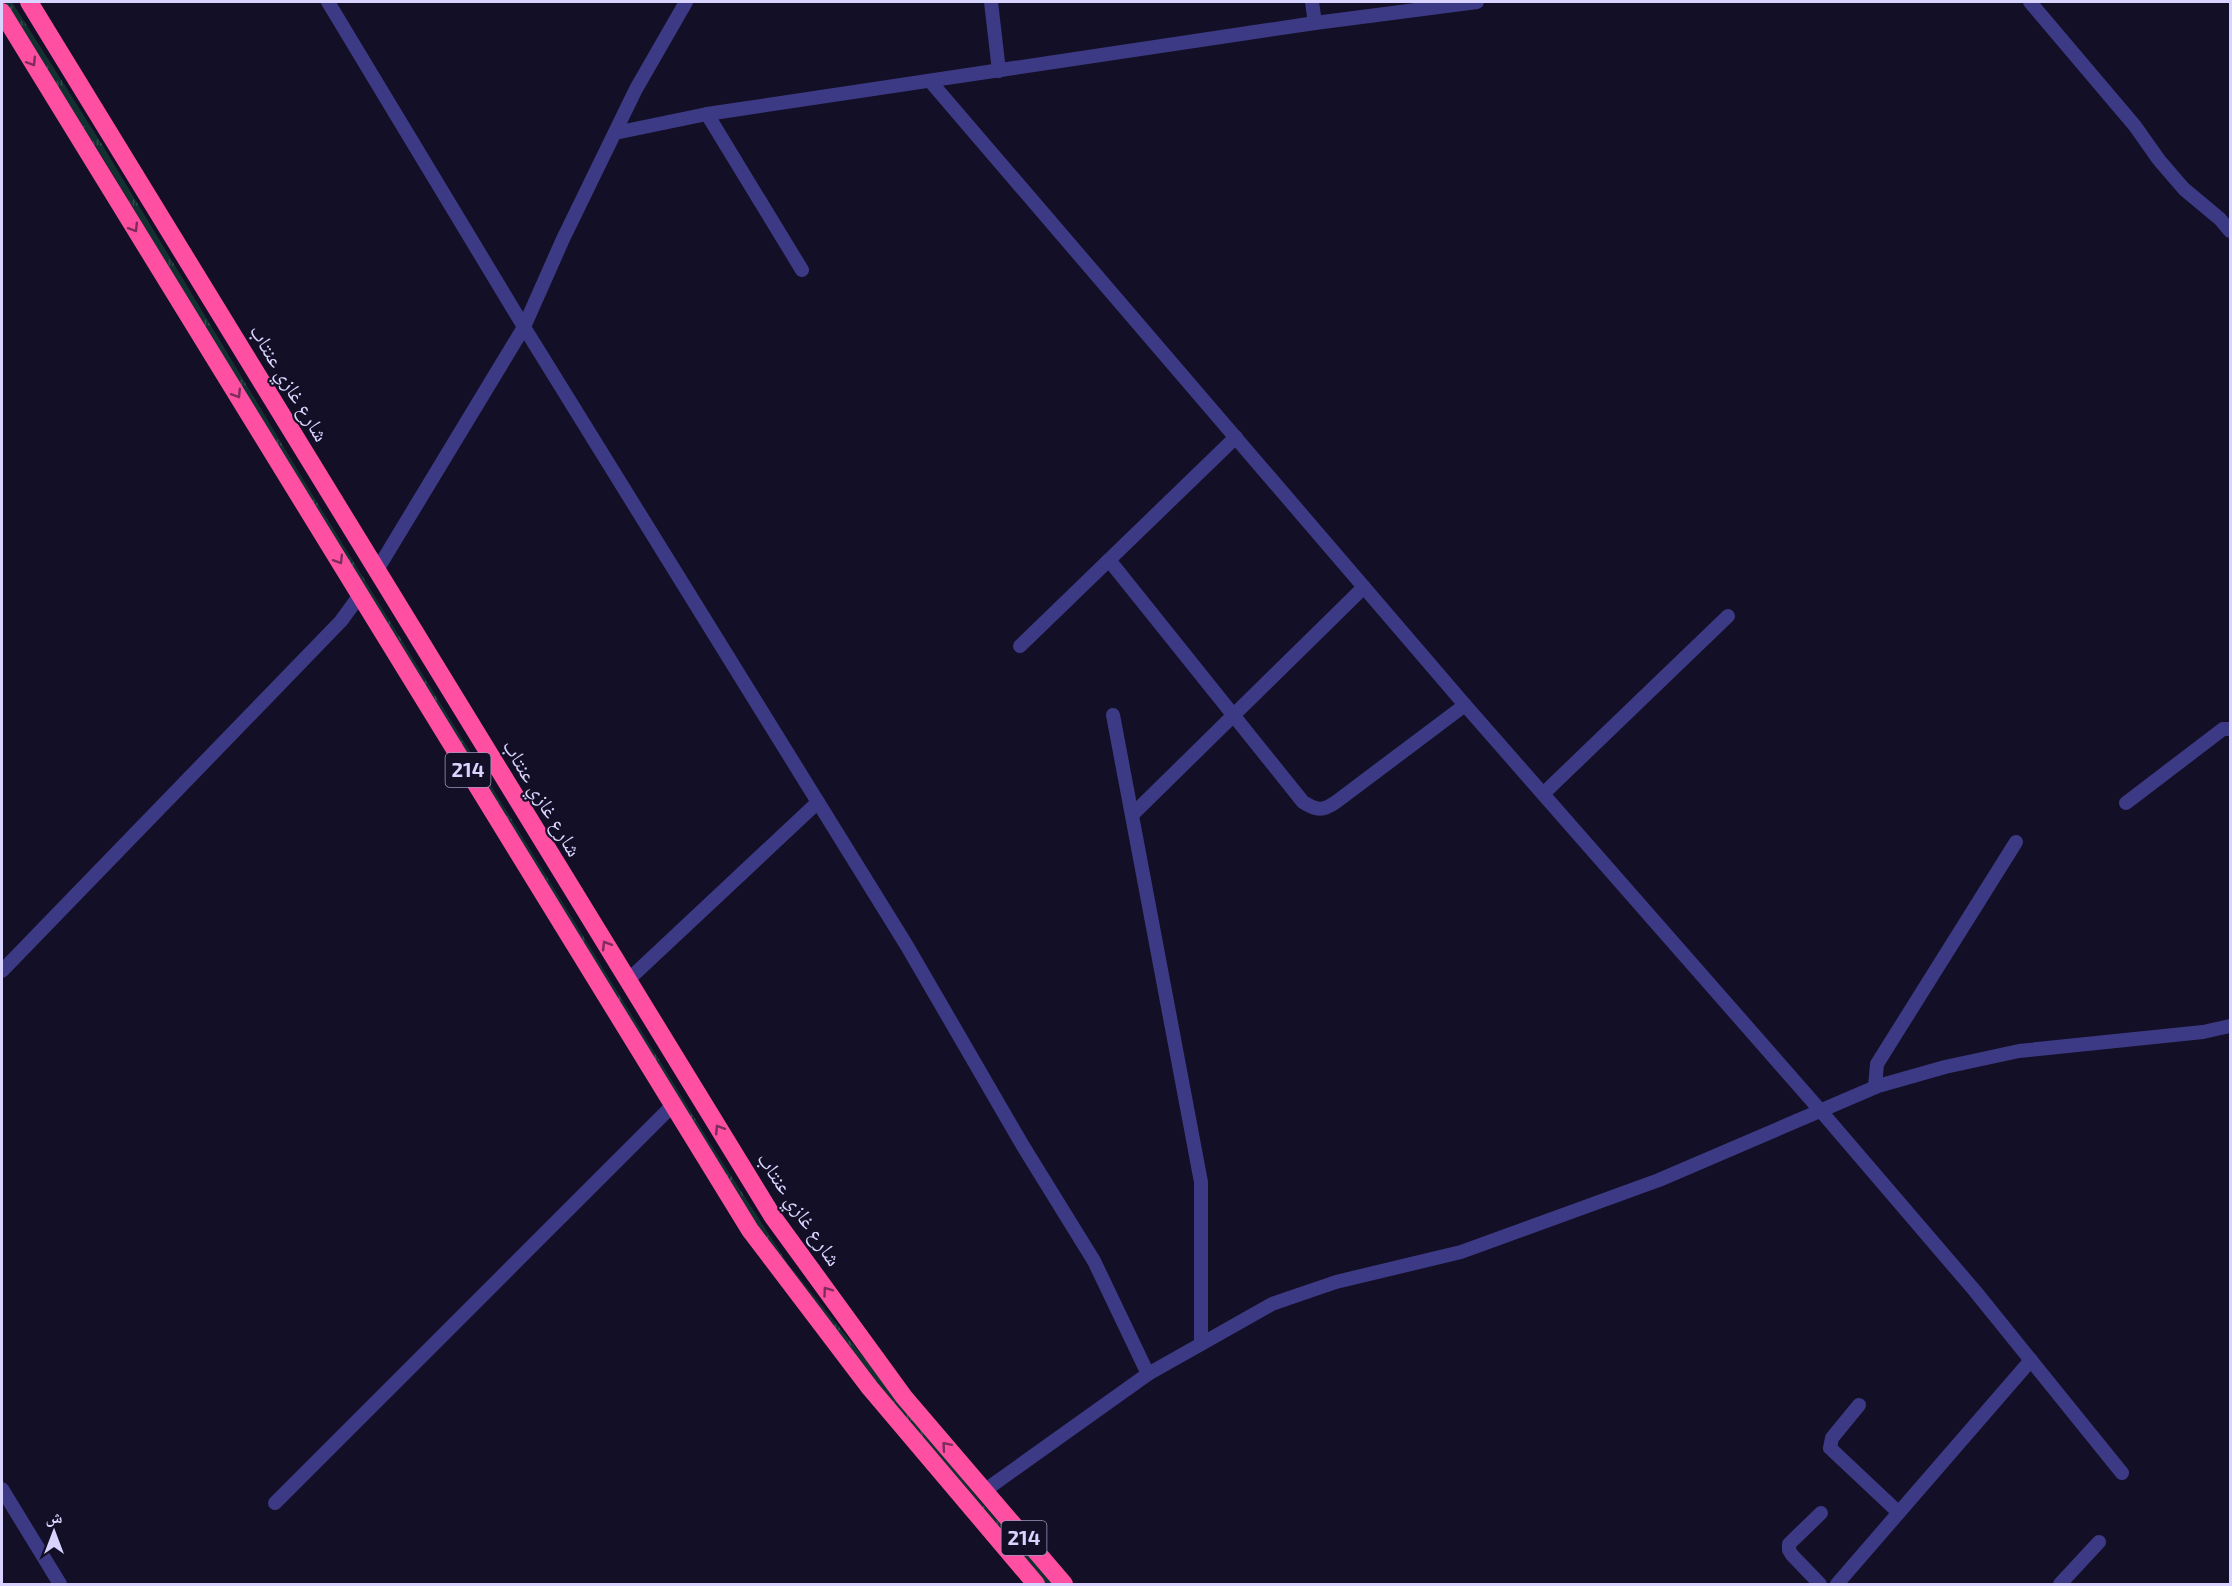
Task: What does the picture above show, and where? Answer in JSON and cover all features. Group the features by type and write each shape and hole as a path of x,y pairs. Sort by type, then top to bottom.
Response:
{"highway":[{"name":"شارع غازي عنتاب","path":"29,2 773,1217 904,1397 1064,1584"},
{"name":"214","path":"2,12 750,1230 862,1379 1036,1584"}],"street":[{"path":"328,2 524,327 907,946 1023,1146 1094,1261 1148,1374"},
{"path":"376,570 524,327 563,239 636,89 686,2"},
{"path":"991,2 999,70"},
{"path":"1312,2 1315,23"},
{"path":"615,133 707,114 1315,23 1477,2"},
{"path":"2030,2 2135,126 2159,160 2184,189 2220,219 2230,231"},
{"path":"930,81 1465,705 1820,1110 1975,1291 2122,1473"},
{"path":"707,114 802,270"},
{"path":"1020,646 1236,437"},
{"path":"1109,560 1303,802 1314,810 1324,810 1465,705"},
{"path":"1132,815 1364,587"},
{"path":"2,971 341,621 360,595"},
{"path":"1543,794 1728,616"},
{"path":"1113,715 1201,1182 1201,1344"},
{"path":"2126,803 2223,729 2230,729"},
{"path":"627,981 818,802"},
{"path":"1875,1087 1877,1064 2016,842"},
{"path":"984,1491 1148,1374 1272,1304 1336,1282 1461,1252 1659,1180 1875,1087 2019,1051 2203,1032 2230,1026"},
{"path":"275,1503 673,1105"},
{"path":"1837,1584 2031,1360"},
{"path":"1859,1405 1832,1438 1830,1448 1898,1512"},
{"path":"2,1489 60,1584"},
{"path":"1820,1584 1792,1555 1789,1544 1821,1513"},
{"path":"2060,1584 2099,1542"}],"green space":[{"path":"4,2 12,2 103,146 312,494 715,1151 788,1264 981,1502 1053,1584 1046,1584 978,1505 780,1262 270,435 106,163"}]}
